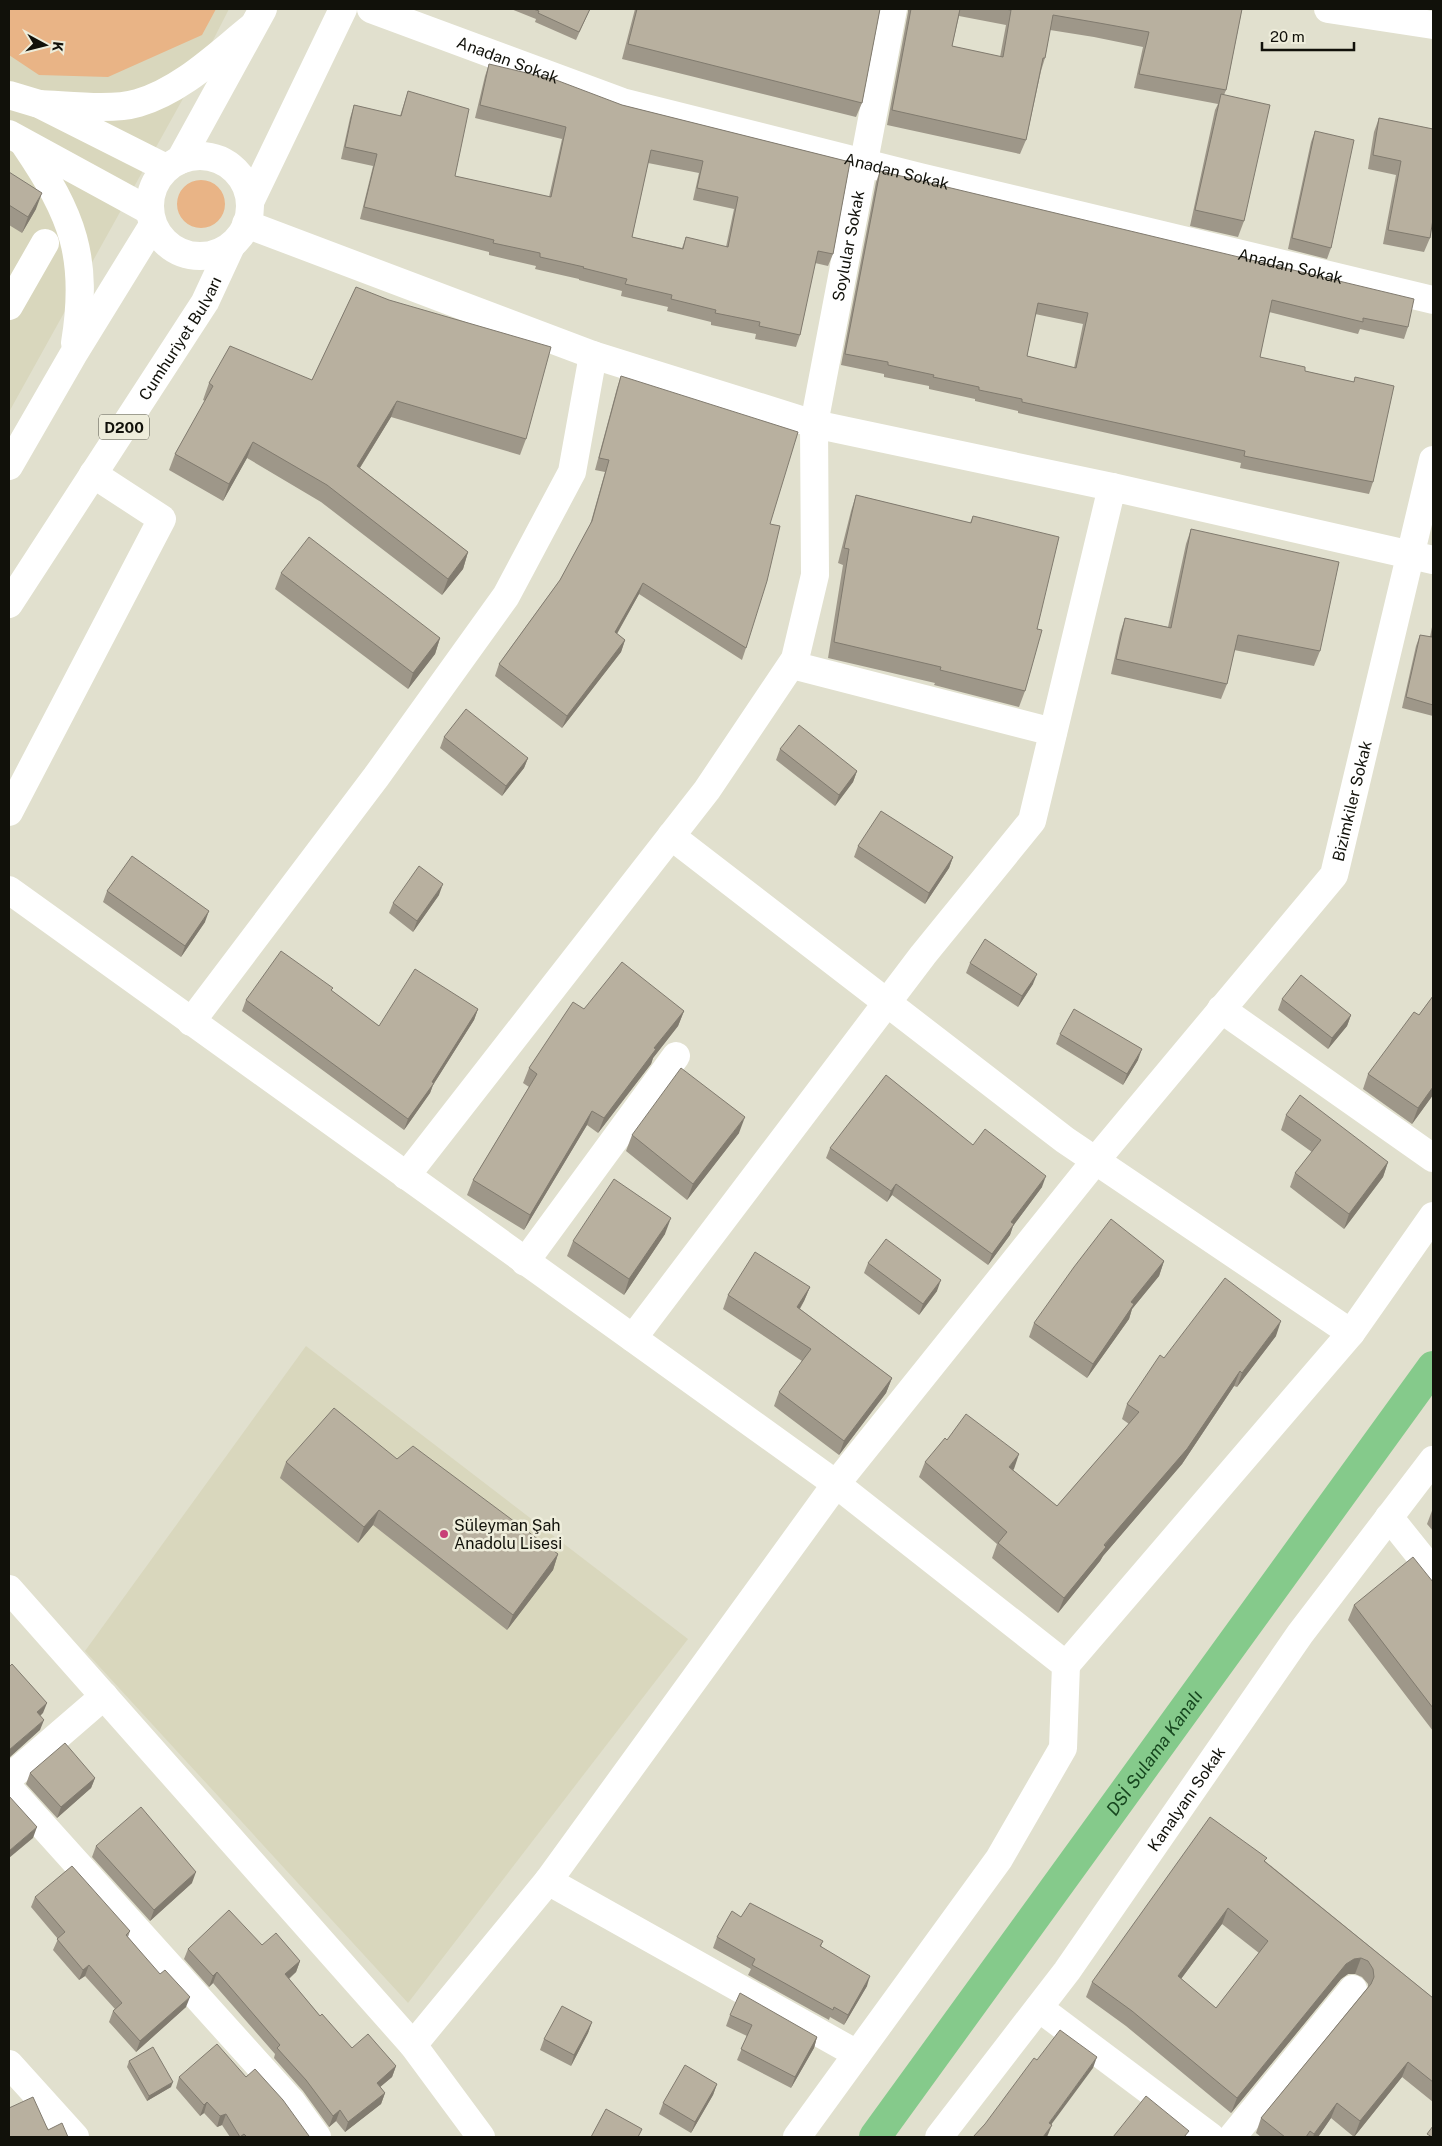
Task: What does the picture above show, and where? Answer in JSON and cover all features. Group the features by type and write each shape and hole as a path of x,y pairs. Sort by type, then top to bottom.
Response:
{"street":[{"name":"Cumhuriyet Bulvarı","path":"9,604 205,302 343,9"},
{"name":"Anadan Sokak","path":"371,9 622,102 864,163 1433,300"},
{"name":"Soylular Sokak","path":"406,1176 707,790 795,660 815,575 814,424 893,9"},
{"path":"1328,9 1433,25"},
{"path":"173,164 258,18"},
{"path":"39,104 94,106 137,103 176,86 258,18"},
{"path":"9,95 39,104 173,164"},
{"path":"9,466 151,218 152,190 159,175 173,164 188,156 205,155 222,160 236,170 246,185 242,224 218,253 202,256 186,254 166,243 151,218 17,140"},
{"path":"17,140 60,199 73,235 80,272 80,309 73,355"},
{"path":"242,224 593,355 814,424 1112,487 1422,557"},
{"path":"9,306 45,244"},
{"path":"191,1022 370,785 506,596 572,472 593,355"},
{"name":"Bizimkiler Sokak","path":"412,2045 548,1881 836,1484 1096,1160 1334,874 1422,557 1433,460"},
{"path":"9,812 162,518 93,474"},
{"path":"633,1338 886,1004 1032,821 1112,487"},
{"path":"792,664 1054,732"},
{"path":"671,836 886,1004 1096,1160 1352,1333"},
{"path":"9,890 836,1484 1066,1665"},
{"path":"1221,1009 1433,1158"},
{"path":"525,1262 676,1056"},
{"path":"797,2137 999,1859 1063,1748 1066,1665 1352,1333 1433,1216"},
{"name":"Kanalyanı Sokak","path":"939,2137 1067,1971 1300,1634 1433,1460"},
{"path":"1389,1518 1433,1572"},
{"path":"9,1589 412,2045 481,2137"},
{"path":"9,1778 104,1696"},
{"path":"9,1788 291,2101 317,2137"},
{"path":"548,1881 857,2054"},
{"path":"1232,2137 1353,1989"},
{"path":"1039,2008 1211,2137"},
{"path":"9,2064 75,2137"}],"shaded area":[{"path":"9,9 229,9 185,95 9,412"},
{"path":"9,9 216,9 202,35 108,77 39,75 9,55"},
{"path":"201,180 210,182 218,187 223,195 225,204 223,213 218,221 210,226 201,228 192,226 184,221 179,213 177,204 179,195 184,187 192,182"},
{"path":"306,1346 688,1639 408,2003 85,1651"}],"building":[{"path":"533,9 590,9 579,32"},
{"path":"637,9 880,9 862,103 628,44"},
{"path":"911,9 960,9 952,46 1003,57 1011,10 1004,9 1242,9 1226,90 1139,74 1149,32 1053,15 1026,140 892,110"},
{"path":"489,64 556,80 622,105 850,162 833,254 818,251 800,335 759,326 760,322 715,313 716,310 671,299 672,295 625,284 627,279 540,257 540,253 493,243 494,240 364,207 377,154 345,147 354,105 401,116 408,91 469,109 455,176 551,197 566,127 480,105","holes":["651,150 703,161 697,188 738,197 728,247 686,237 683,249 632,237"]},
{"path":"1221,94 1270,105 1244,221 1195,210"},
{"path":"1379,118 1433,129 1433,219 1430,238 1388,230 1401,161 1373,155"},
{"path":"1315,131 1354,140 1331,248 1292,238"},
{"path":"880,171 1414,299 1408,327 1363,318 1363,322 1272,300 1260,357 1305,367 1305,371 1354,382 1355,377 1394,386 1373,482 1244,456 1245,451 1022,402 1022,399 979,390 979,387 888,365 888,362 845,354","holes":["1038,303 1088,313 1076,368 1027,356"]},
{"path":"9,172 42,193 28,217 9,205"},
{"path":"356,287 389,300 551,347 526,439 397,401 357,466 468,552 448,579 327,485 253,442 229,484 175,454 213,386 209,383 230,346 312,380"},
{"path":"621,376 798,432 770,524 780,526 767,581 746,648 643,583 615,632 625,640 567,716 499,664 560,580 592,521 609,460 599,458"},
{"path":"856,495 971,523 973,516 1059,537 1037,629 1042,630 1025,691 940,670 941,667 834,642 849,549 844,548"},
{"path":"1191,529 1339,562 1320,651 1238,635 1227,684 1116,659 1125,618 1171,628"},
{"path":"309,537 440,638 413,673 281,573"},
{"path":"1433,632 1433,705 1406,697 1420,635 1432,637"},
{"path":"466,709 528,758 506,786 444,737"},
{"path":"799,725 857,771 839,795 780,749"},
{"path":"881,811 953,857 929,893 858,846"},
{"path":"132,856 209,911 185,946 107,891"},
{"path":"419,866 443,884 417,921 393,903"},
{"path":"985,939 1037,974 1022,996 970,963"},
{"path":"281,951 333,988 331,990 379,1026 415,969 478,1009 432,1082 434,1083 408,1119 246,1000"},
{"path":"622,962 684,1011 654,1048 656,1049 604,1118 592,1111 530,1215 473,1180 537,1074 529,1068 573,1002 584,1009"},
{"path":"1301,975 1351,1015 1332,1038 1282,999"},
{"path":"1433,996 1433,1087 1418,1108 1368,1074 1414,1012 1419,1015"},
{"path":"1074,1009 1142,1049 1127,1074 1060,1034"},
{"path":"681,1068 745,1117 693,1184 632,1135"},
{"path":"886,1075 973,1145 985,1129 1046,1176 1011,1222 1014,1224 992,1254 896,1184 891,1191 830,1148"},
{"path":"1300,1095 1388,1162 1349,1214 1295,1173 1321,1140 1286,1115"},
{"path":"614,1179 671,1218 629,1279 573,1241"},
{"path":"1111,1219 1164,1261 1131,1302 1134,1304 1093,1364 1034,1323"},
{"path":"886,1239 941,1280 923,1304 868,1263"},
{"path":"755,1252 810,1287 797,1307 892,1378 844,1441 779,1392 811,1349 728,1295"},
{"path":"1225,1278 1281,1321 1242,1373 1240,1371 1187,1449 1104,1545 1106,1547 1064,1598 998,1543 1007,1532 925,1462 945,1438 947,1440 966,1414 1019,1454 1009,1467 1057,1506 1139,1412 1127,1404 1160,1355 1164,1358"},
{"name":"Süleyman Şah Anadolu Lisesi","path":"334,1408 397,1459 413,1446 558,1554 513,1615 379,1510 364,1527 286,1462"},
{"path":"1413,1557 1433,1582 1433,1708 1354,1605"},
{"path":"12,1664 47,1703 37,1712 44,1720 9,1750 9,1667"},
{"path":"65,1743 95,1778 61,1807 30,1773"},
{"path":"9,1796 37,1827 9,1851"},
{"path":"141,1807 196,1872 154,1910 96,1846"},
{"path":"1210,1817 1267,1858 1264,1861 1433,1998 1433,2082 1408,2062 1360,2121 1337,2103 1314,2134 1310,2131 1306,2137 1285,2137 1261,2118 1371,1984 1374,1977 1373,1969 1368,1961 1361,1958 1354,1959 1346,1964 1237,2098 1132,2011 1092,1982","holes":["1228,1908 1268,1941 1216,2008 1178,1976"]},
{"path":"72,1866 130,1931 126,1935 160,1974 165,1970 190,1997 140,2041 113,2011 122,2003 89,1965 83,1970 57,1939 65,1932 35,1897"},
{"path":"750,1903 823,1941 820,1946 870,1976 848,2015 834,2007 833,2010 752,1965 755,1959 717,1937 732,1911 741,1917"},
{"path":"229,1910 262,1945 276,1933 300,1961 285,1974 320,2016 322,2014 352,2048 368,2034 396,2066 377,2083 385,2093 348,2122 340,2110 333,2116 306,2080 277,2048 280,2045 217,1972 213,1976 188,1949"},
{"path":"740,1993 817,2037 795,2077 741,2049 752,2025 730,2015"},
{"path":"562,2006 592,2022 574,2055 544,2039"},
{"path":"1060,2030 1097,2057 1049,2123 1052,2125 1043,2137 973,2137 985,2124 1034,2058 1037,2060"},
{"path":"217,2044 246,2077 255,2069 283,2100 309,2136 247,2137 244,2134 240,2137 226,2114 220,2116 207,2102 204,2105 179,2077"},
{"path":"153,2047 173,2082 149,2096 129,2061"},
{"path":"685,2065 717,2084 695,2122 663,2103"},
{"path":"1146,2096 1189,2131 1184,2137 1113,2137"},
{"path":"33,2097 48,2130 62,2123 68,2137 9,2137 9,2108"},
{"path":"606,2109 642,2129 638,2137 591,2137"},
{"path":"1433,2126 1433,2137 1432,2137 1427,2134"}],"waterway":[{"name":"DSİ Sulama Kanalı","path":"875,2137 1433,1367"}],"place":[{"name":"Süleyman Şah Anadolu Lisesi","path":"444,1534"}]}
